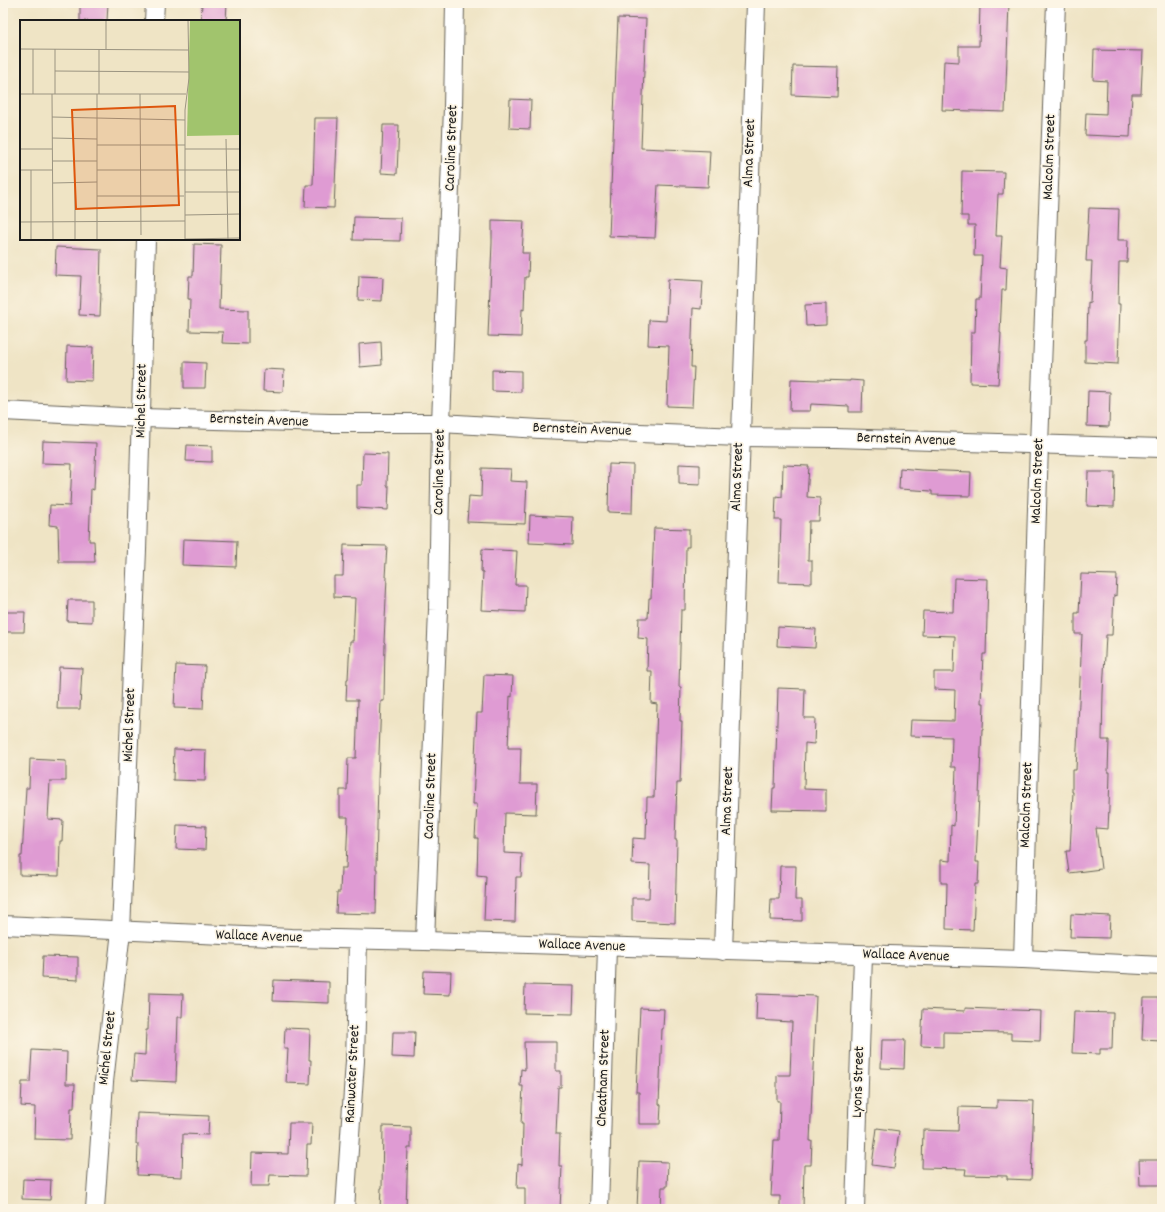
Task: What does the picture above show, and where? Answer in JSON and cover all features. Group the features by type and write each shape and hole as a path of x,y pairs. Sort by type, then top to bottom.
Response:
{"street":[{"path":"154,20 155,3"},
{"name":"Caroline Street","path":"425,941 438,610 441,423 453,108 455,3"},
{"name":"Alma Street","path":"723,950 756,3"},
{"name":"Malcolm Street","path":"1022,959 1039,445 1056,3"},
{"name":"Michel Street","path":"95,1209 104,1082 122,931 142,418 146,240"},
{"name":"Bernstein Avenue","path":"3,411 142,418 330,423 441,423 540,429 740,437 835,438 1162,448"},
{"name":"Wallace Avenue","path":"3,925 358,940 1022,959 1162,966"},
{"name":"Rainwater Street","path":"345,1209 355,1061 358,940"},
{"name":"Cheatham Street","path":"599,1209 607,947"},
{"name":"Lyons Street","path":"855,1209 863,955"}],"building":[{"path":"80,3 108,3 107,20 80,20"},
{"path":"202,3 227,3 226,20 201,20"},
{"path":"980,3 1009,3 1005,112 942,110 944,61 959,62 959,46 979,46"},
{"path":"618,18 646,19 641,148 710,151 708,187 658,185 655,238 609,236"},
{"path":"1094,50 1143,51 1141,94 1132,94 1130,137 1085,135 1086,113 1106,114 1107,81 1093,80"},
{"path":"793,66 838,67 837,97 792,95"},
{"path":"510,99 531,100 530,129 509,128"},
{"path":"315,118 338,118 334,208 305,207 306,185 313,185"},
{"path":"383,125 399,125 397,174 381,173"},
{"path":"962,171 1004,172 1003,194 998,194 996,236 1002,236 1000,267 1007,268 1006,290 1002,290 998,384 970,383 971,332 975,332 976,299 980,299 982,256 974,256 975,225 968,225 968,216 961,216"},
{"path":"1089,208 1119,209 1118,240 1128,240 1127,262 1119,262 1118,304 1120,304 1118,364 1085,362 1085,340 1087,340 1088,302 1090,303 1092,261 1086,261"},
{"path":"354,217 401,218 400,241 353,240"},
{"path":"492,220 524,221 522,253 529,253 528,277 525,277 521,337 488,336"},
{"path":"194,244 221,245 219,309 248,310 248,344 222,343 223,332 189,331 189,276 193,276"},
{"path":"56,247 101,249 100,316 79,315 81,276 55,275"},
{"path":"359,276 383,277 382,301 358,300"},
{"path":"668,279 703,281 701,309 693,308 691,367 694,367 692,407 667,406 669,346 648,345 649,320 666,321"},
{"path":"826,304 826,325 806,326 805,305"},
{"path":"381,342 382,365 360,367 359,344"},
{"path":"67,346 93,347 92,381 66,380"},
{"path":"184,362 206,363 205,388 184,388"},
{"path":"264,369 284,370 283,392 263,391"},
{"path":"492,370 521,371 521,392 492,391"},
{"path":"791,379 863,381 862,412 849,412 849,406 811,404 810,411 790,411"},
{"path":"1088,391 1110,392 1109,427 1087,426"},
{"path":"43,441 96,443 94,490 91,489 89,541 94,541 95,562 59,562 58,526 49,525 50,505 70,506 72,464 42,463"},
{"path":"187,445 212,446 212,462 186,461"},
{"path":"363,453 388,454 388,510 357,508 357,485 362,485"},
{"path":"609,464 633,465 632,513 608,512"},
{"path":"679,464 700,465 700,485 679,484"},
{"path":"783,465 809,466 807,497 820,498 819,521 809,521 808,560 812,560 812,583 779,582 781,520 775,520 776,496 782,497"},
{"path":"482,468 511,469 510,481 527,482 525,524 467,522 469,496 481,497"},
{"path":"900,468 971,472 970,496 932,495 932,491 899,489"},
{"path":"1088,472 1115,472 1114,507 1087,506"},
{"path":"530,515 573,517 572,545 529,543"},
{"path":"654,528 689,529 689,547 686,547 685,610 681,610 679,687 681,687 680,721 682,721 680,783 677,783 675,840 677,840 675,923 632,921 632,898 649,898 650,865 632,864 633,838 646,839 647,797 654,797 657,704 651,703 652,671 647,671 648,639 638,638 639,618 648,618 649,598 651,598"},
{"path":"183,539 237,541 236,567 182,565"},
{"path":"344,545 387,546 385,577 387,577 384,642 384,701 381,701 378,781 376,914 336,913 337,892 340,892 341,868 346,868 348,817 340,817 340,790 347,790 348,758 356,758 358,700 346,700 350,641 353,641 355,598 334,597 334,576 343,576"},
{"path":"482,549 517,551 515,585 526,585 525,612 481,610 483,572 481,571"},
{"path":"1081,574 1117,575 1116,596 1114,595 1112,635 1106,635 1103,693 1102,740 1109,740 1109,807 1108,829 1096,828 1101,869 1069,873 1066,851 1070,851 1073,792 1072,770 1076,770 1082,634 1075,634 1075,613 1079,613"},
{"path":"954,578 988,579 986,654 983,654 981,703 984,703 976,862 979,862 978,884 975,884 973,930 946,929 947,883 941,883 941,860 950,861 951,825 954,826 956,767 951,767 952,737 910,736 911,720 954,721 955,690 934,689 934,672 954,672 955,636 922,635 923,611 953,612"},
{"path":"68,600 92,600 92,622 67,621"},
{"path":"3,612 25,612 24,632 3,632"},
{"path":"778,627 816,629 815,648 777,646"},
{"path":"176,665 205,666 203,709 174,708"},
{"path":"59,667 82,668 80,709 57,709"},
{"path":"484,675 513,676 512,697 510,696 508,748 521,748 520,784 537,784 536,814 505,813 504,853 522,854 521,877 516,877 515,922 484,921 486,876 477,875 478,838 475,838 477,804 473,804 477,713 482,713"},
{"path":"778,688 805,689 804,718 815,718 814,744 805,743 804,789 826,790 826,811 772,810 773,788 775,788"},
{"path":"174,749 206,750 205,781 173,780"},
{"path":"30,759 66,761 66,781 50,781 48,819 63,820 62,841 60,841 59,876 20,875 20,856 22,856 26,788 29,788"},
{"path":"177,825 206,826 205,850 176,849"},
{"path":"780,866 796,866 795,900 802,900 802,921 770,920 771,899 779,899"},
{"path":"1071,914 1110,916 1109,938 1070,937"},
{"path":"43,956 78,957 78,980 42,978"},
{"path":"424,971 451,972 450,995 423,994"},
{"path":"274,980 329,982 329,1003 273,1001"},
{"path":"525,985 574,986 573,1014 524,1013"},
{"path":"149,993 183,994 182,1017 178,1017 176,1082 132,1080 134,1054 145,1055 146,1030 148,1030"},
{"path":"757,994 816,996 810,1141 812,1141 811,1165 804,1165 803,1209 780,1209 780,1196 771,1196 774,1140 779,1140 780,1101 777,1101 777,1075 790,1075 792,1022 756,1020"},
{"path":"1144,998 1162,998 1162,1041 1142,1040"},
{"path":"640,1008 664,1009 659,1104 661,1105 660,1124 639,1124 639,1092 636,1092"},
{"path":"965,1008 1041,1011 1040,1041 1011,1040 1011,1033 943,1032 943,1047 921,1046 923,1009 965,1011"},
{"path":"1074,1012 1113,1013 1112,1049 1100,1049 1100,1054 1072,1053"},
{"path":"285,1028 310,1029 310,1084 286,1083 288,1049 284,1049"},
{"path":"393,1032 415,1032 414,1058 392,1057"},
{"path":"882,1040 905,1040 904,1069 881,1068"},
{"path":"524,1042 556,1042 556,1071 561,1071 561,1087 558,1087 556,1134 560,1134 559,1166 562,1166 560,1209 525,1209 525,1188 517,1188 518,1164 522,1165 523,1124 521,1124 523,1086 520,1086 521,1069 525,1070"},
{"path":"32,1050 67,1052 66,1084 75,1084 74,1108 71,1108 70,1140 34,1139 35,1107 21,1106 22,1082 30,1082"},
{"path":"997,1100 1034,1101 1031,1180 1007,1179 1007,1176 965,1175 966,1169 922,1168 923,1130 958,1131 959,1107 997,1108"},
{"path":"137,1113 209,1116 208,1135 183,1134 182,1177 137,1175"},
{"path":"289,1123 312,1123 311,1145 307,1145 306,1176 270,1175 269,1186 251,1186 252,1153 288,1154"},
{"path":"383,1126 411,1127 411,1148 408,1148 406,1209 380,1209 382,1188"},
{"path":"877,1128 899,1131 894,1168 872,1165"},
{"path":"1139,1160 1162,1160 1162,1185 1140,1185"},
{"path":"639,1161 668,1162 667,1187 662,1187 661,1209 637,1209"},
{"path":"23,1179 51,1180 50,1200 22,1199"}]}
